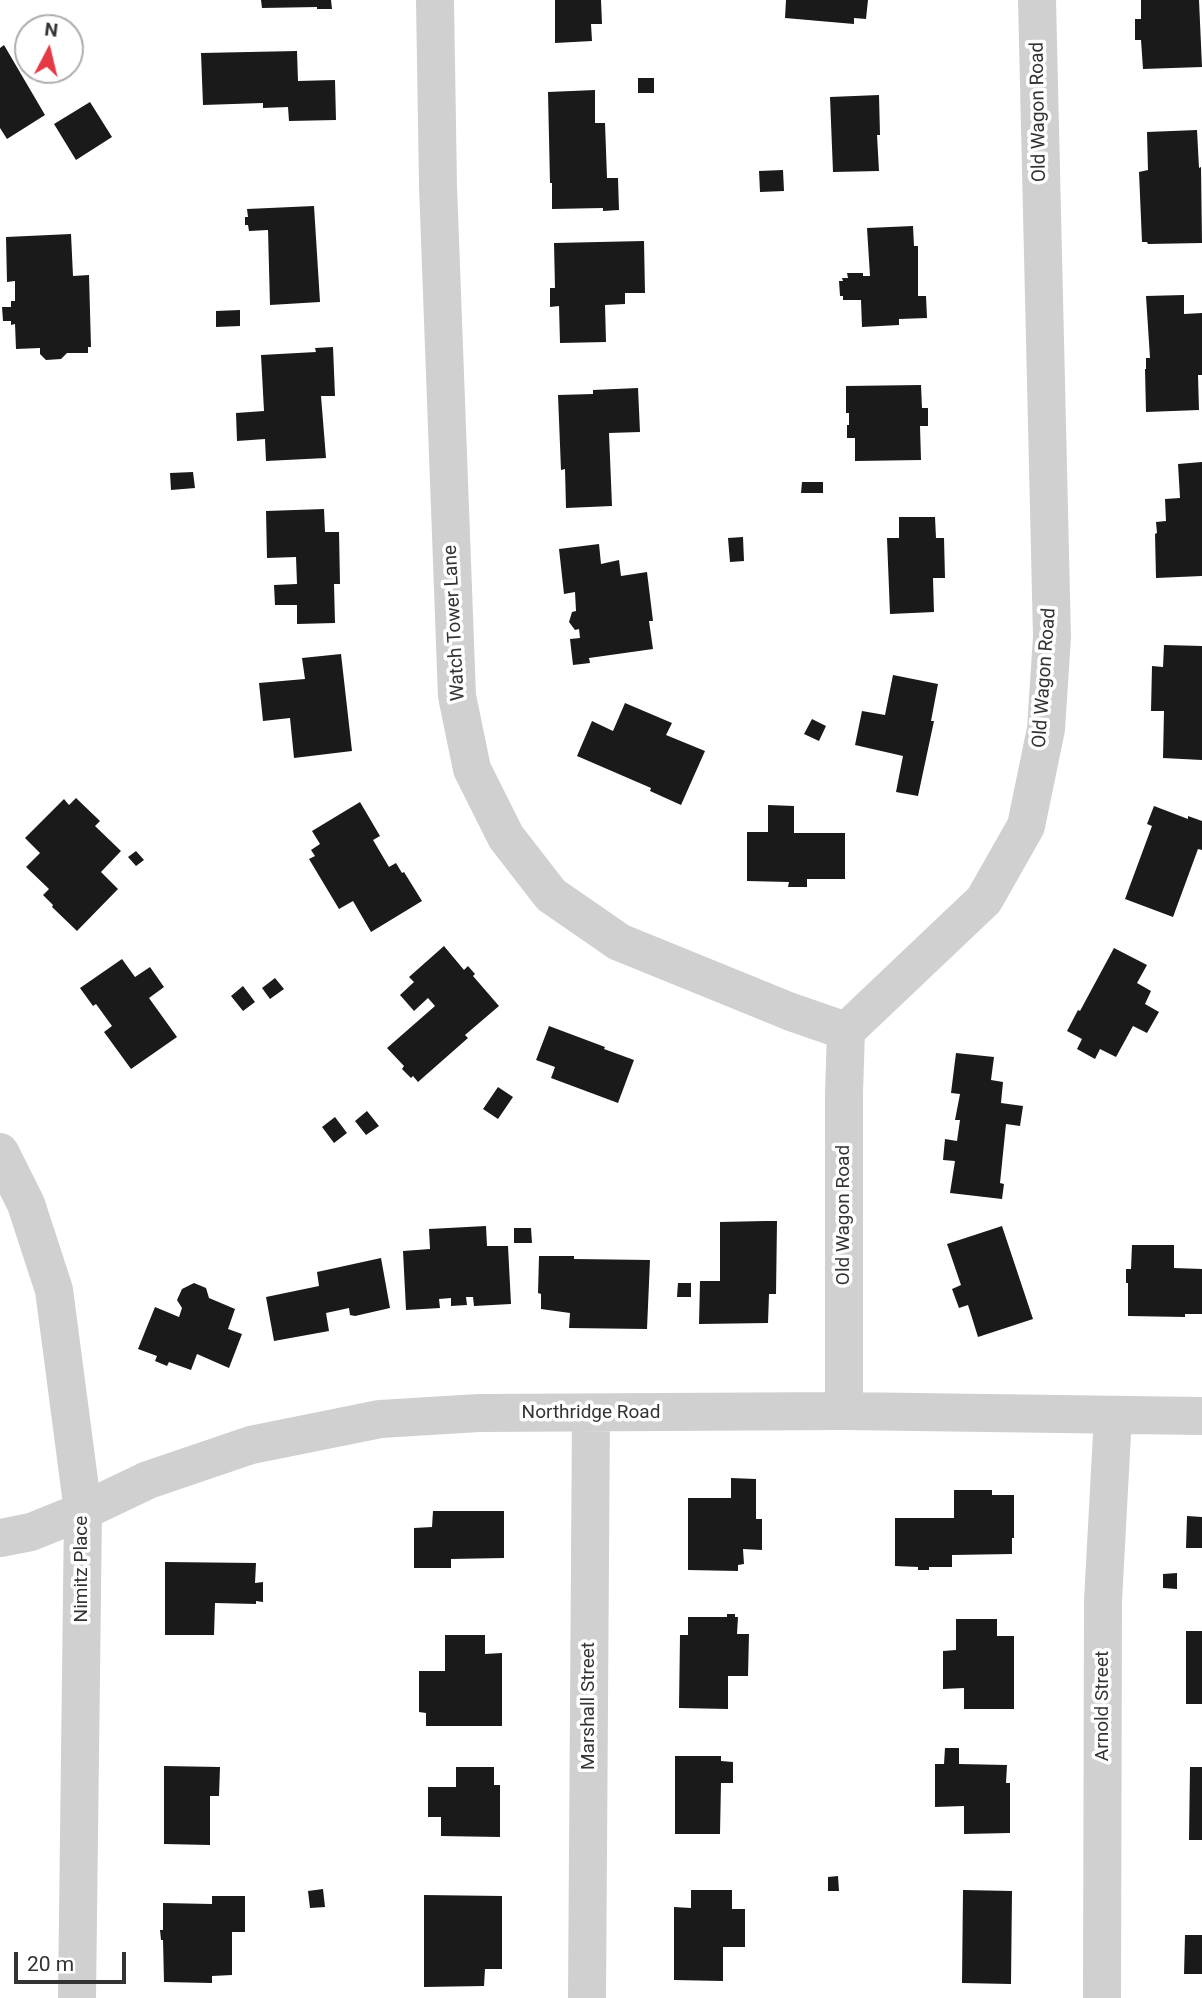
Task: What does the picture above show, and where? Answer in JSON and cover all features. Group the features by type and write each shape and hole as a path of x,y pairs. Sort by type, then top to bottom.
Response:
{"street":[{"name":"Watch Tower Lane","path":"435,0 438,186 457,696 472,769 506,837 551,895 619,942 791,1012 846,1031"},
{"name":"Old Wagon Road","path":"844,1411 846,1031 984,900 1026,826 1046,729 1052,636 1037,0"},
{"name":"Nimitz Place","path":"0,1152 26,1204 54,1290 83,1511 77,1998"},
{"name":"Northridge Road","path":"0,1538 31,1532 148,1480 251,1445 380,1419 479,1413 844,1411 1202,1416"},
{"name":"Marshall Street","path":"586,1998 591,1413"},
{"name":"Arnold Street","path":"1102,1998 1103,1601 1114,1415"}],"building":[{"path":"261,0 331,0 332,9 262,8"},
{"path":"555,0 601,0 602,24 591,24 592,41 555,43"},
{"path":"786,0 868,0 866,19 854,18 854,24 785,18"},
{"path":"1141,0 1199,0 1202,67 1143,69 1141,40 1135,40 1135,19 1141,19"},
{"path":"4,45 14,62 14,84 27,84 45,115 7,139 0,128 0,48"},
{"path":"297,51 298,81 335,80 336,120 289,121 288,107 263,108 263,103 203,105 201,53"},
{"path":"638,78 654,78 654,93 638,93"},
{"path":"595,90 595,123 605,123 607,178 618,178 619,210 552,209 548,92"},
{"path":"879,95 879,171 833,172 830,97"},
{"path":"90,102 112,137 76,160 54,124"},
{"path":"1197,130 1199,168 1201,167 1202,243 1142,242 1139,172 1148,170 1147,132"},
{"path":"783,170 784,191 760,192 759,171"},
{"path":"314,206 320,302 270,305 268,230 249,231 248,225 245,225 247,209"},
{"path":"913,226 914,246 918,246 918,296 926,296 927,318 899,319 899,325 862,327 861,300 843,300 843,296 840,296 839,281 848,278 847,273 870,276 867,228"},
{"path":"71,234 73,276 89,275 91,347 88,347 88,353 67,353 61,359 46,360 40,354 40,348 16,349 15,324 3,321 2,307 11,307 11,301 15,301 15,281 7,282 6,237"},
{"path":"644,241 645,293 625,293 625,304 605,305 606,342 560,343 559,306 550,307 550,288 555,288 554,243"},
{"path":"1184,295 1184,314 1202,313 1199,410 1146,412 1145,369 1146,358 1150,358 1146,296"},
{"path":"240,310 240,326 216,327 216,311"},
{"path":"333,347 335,396 321,396 326,458 266,461 265,439 237,441 236,413 264,411 261,355 316,352 315,348"},
{"path":"921,385 922,408 928,408 928,426 920,426 921,460 855,461 855,438 847,438 849,413 846,413 846,386"},
{"path":"638,388 640,432 609,433 612,506 566,508 565,469 561,470 558,395"},
{"path":"1202,462 1202,576 1156,578 1156,522 1166,521 1165,499 1180,498 1178,464"},
{"path":"193,472 195,488 171,490 170,473"},
{"path":"802,482 823,482 823,493 801,493"},
{"path":"324,509 325,532 339,532 340,584 334,584 335,623 297,624 297,605 275,605 274,585 297,584 296,557 267,558 266,511"},
{"path":"899,517 935,517 936,538 944,538 945,578 933,578 934,612 890,614 887,538 899,538"},
{"path":"743,537 744,561 730,562 728,538"},
{"path":"599,544 601,564 619,560 621,576 647,572 653,621 649,621 653,649 589,658 590,663 573,665 570,639 580,638 579,629 575,630 569,622 572,612 576,611 575,592 564,594 559,549"},
{"path":"1164,645 1202,646 1202,760 1163,758 1164,711 1151,711 1152,666 1163,667"},
{"path":"341,654 352,751 294,758 290,718 263,721 259,683 305,679 302,658"},
{"path":"893,675 938,684 931,721 934,721 918,796 896,792 903,756 855,745 862,711 885,715"},
{"path":"625,703 672,723 666,735 705,751 681,805 650,791 651,788 577,756 592,721 613,731"},
{"path":"812,719 826,726 819,741 804,734"},
{"path":"76,798 100,821 95,826 121,851 101,872 118,889 77,931 52,907 43,895 49,889 26,867 40,853 25,838 64,799 69,805"},
{"path":"360,802 380,836 373,840 389,867 396,863 422,901 371,932 353,901 339,909 309,859 315,856 311,850 320,844 312,831"},
{"path":"768,805 794,806 794,833 845,833 845,879 807,879 807,887 788,887 789,882 747,881 747,832 768,832"},
{"path":"1154,806 1188,819 1188,816 1202,821 1202,850 1198,849 1173,917 1125,899 1152,826 1147,824"},
{"path":"136,851 144,860 136,866 128,857"},
{"path":"444,946 464,970 468,966 475,974 473,976 499,1006 465,1035 468,1038 418,1082 402,1069 404,1066 387,1048 435,1006 428,998 414,1011 400,995 414,982 409,977"},
{"path":"1114,948 1147,965 1137,983 1151,991 1145,1004 1159,1012 1147,1033 1133,1026 1116,1057 1100,1049 1095,1059 1077,1049 1082,1039 1067,1031"},
{"path":"122,959 135,977 150,967 164,987 149,998 177,1037 131,1069 104,1032 112,1026 80,988"},
{"path":"275,978 284,989 270,999 262,988"},
{"path":"243,986 255,1002 243,1011 231,996"},
{"path":"549,1026 634,1060 618,1103 551,1078 555,1067 536,1060"},
{"path":"956,1053 994,1057 991,1080 1003,1082 1001,1103 1023,1106 1020,1126 1006,1124 1000,1183 1004,1184 1002,1199 950,1193 955,1161 943,1160 945,1139 957,1141 960,1120 955,1120 960,1094 951,1093"},
{"path":"498,1087 513,1097 498,1119 483,1109"},
{"path":"367,1111 379,1126 366,1135 355,1121"},
{"path":"335,1117 347,1133 334,1143 322,1127"},
{"path":"777,1221 776,1294 769,1294 768,1323 699,1324 700,1281 720,1281 720,1222"},
{"path":"486,1226 487,1246 508,1246 511,1304 474,1306 473,1297 466,1297 467,1305 451,1306 451,1298 439,1299 440,1308 406,1310 403,1251 430,1249 429,1229"},
{"path":"1002,1226 1033,1319 978,1337 968,1305 959,1308 952,1289 961,1285 947,1244"},
{"path":"514,1228 531,1228 532,1243 514,1243"},
{"path":"1132,1245 1174,1245 1174,1268 1202,1269 1202,1314 1185,1314 1185,1317 1128,1316 1126,1269 1131,1269"},
{"path":"539,1256 650,1260 647,1329 569,1328 570,1313 541,1309 541,1294 538,1293"},
{"path":"381,1258 390,1308 355,1316 350,1315 349,1308 326,1313 329,1331 274,1341 266,1297 319,1286 317,1272"},
{"path":"194,1283 206,1288 209,1298 235,1309 228,1329 242,1334 229,1368 197,1354 191,1370 169,1362 167,1366 155,1361 157,1356 138,1349 155,1307 179,1317 182,1308 177,1300 182,1289"},
{"path":"678,1283 691,1283 691,1297 677,1297"},
{"path":"731,1478 756,1479 756,1519 762,1519 762,1550 743,1549 744,1564 738,1565 738,1571 688,1570 688,1498 731,1498"},
{"path":"954,1490 992,1490 992,1495 1014,1495 1012,1554 952,1555 952,1567 929,1567 929,1570 895,1566 895,1518 954,1518"},
{"path":"433,1511 504,1511 504,1558 451,1559 451,1568 414,1568 414,1528 432,1527"},
{"path":"1187,1516 1202,1517 1202,1548 1186,1548"},
{"path":"165,1562 256,1563 255,1583 263,1582 263,1602 215,1603 214,1635 165,1635"},
{"path":"1177,1573 1177,1589 1163,1588 1163,1574"},
{"path":"727,1614 735,1614 735,1617 738,1617 737,1634 749,1634 748,1676 728,1676 728,1709 679,1708 680,1635 688,1635 688,1617 727,1617"},
{"path":"956,1619 997,1619 997,1636 1014,1636 1014,1709 964,1709 964,1688 943,1689 943,1651 956,1650"},
{"path":"1186,1631 1202,1631 1202,1704 1186,1704"},
{"path":"445,1635 485,1635 485,1654 502,1653 502,1726 426,1726 426,1713 419,1712 419,1671 445,1671"},
{"path":"945,1748 959,1748 959,1764 1007,1765 1006,1783 1010,1783 1010,1833 964,1834 964,1806 935,1807 935,1764 944,1764"},
{"path":"675,1756 721,1756 721,1761 733,1762 733,1783 721,1783 720,1834 675,1834"},
{"path":"164,1766 220,1767 219,1796 210,1796 210,1845 164,1844"},
{"path":"456,1767 494,1767 494,1785 500,1785 500,1837 441,1836 441,1817 428,1817 428,1787 456,1787"},
{"path":"1190,1767 1202,1767 1202,1840 1189,1840"},
{"path":"838,1876 839,1891 828,1891 828,1877"},
{"path":"323,1889 325,1907 310,1908 308,1891"},
{"path":"691,1890 732,1890 732,1909 745,1909 745,1947 723,1947 723,1981 674,1980 674,1907 691,1908"},
{"path":"963,1890 1012,1891 1011,1984 962,1983"},
{"path":"424,1895 502,1896 502,1969 485,1969 484,1986 424,1987"},
{"path":"212,1896 245,1896 245,1932 232,1932 232,1975 212,1976 212,1983 164,1982 163,1940 160,1930 163,1930 163,1903 212,1904"},
{"path":"1185,1935 1202,1935 1202,1974 1184,1974"}]}
